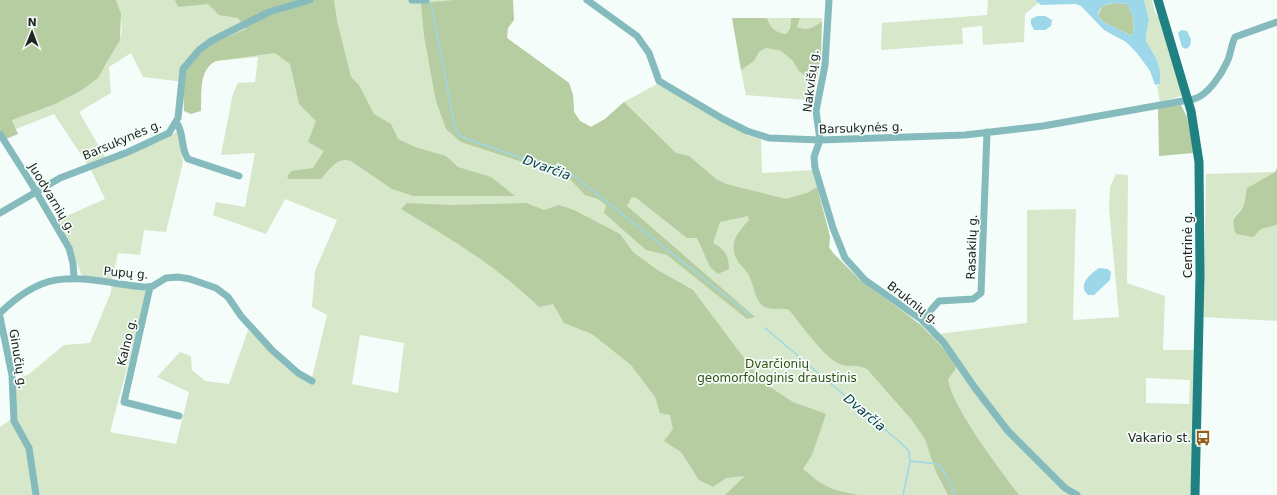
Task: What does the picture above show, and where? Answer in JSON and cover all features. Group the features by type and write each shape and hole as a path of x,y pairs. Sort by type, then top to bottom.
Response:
{"main road":[{"name":"Centrinė g.","path":"1158,0 1198,143 1200,182 1195,495"}],"street":[{"name":"Barsukynės g.","path":"0,213 60,178 164,136 176,124 180,111 183,69 186,63 199,50 211,42 269,12 310,0"},
{"path":"412,0 426,0"},
{"name":"Barsukynės g.","path":"587,0 636,36 648,52 659,81 723,119 758,136 784,140 965,135 1043,126 1200,97 1211,86 1227,62 1235,38 1277,22"},
{"name":"Nakvišų g.","path":"820,140 816,111 825,65 829,0"},
{"path":"176,124 181,131 185,155 188,159 239,176"},
{"name":"Rasakilų g.","path":"922,320 939,301 973,299 981,292 987,132"},
{"name":"Juodvarnių g.","path":"0,134 36,191 69,248 74,263 74,278"},
{"name":"Bruknių g.","path":"820,140 814,157 815,168 833,228 845,258 864,280 922,320 944,343 975,388 1008,431 1065,488 1077,495"},
{"name":"Pupų g.","path":"0,313 10,304 42,283 59,278 74,278 150,287 166,278 190,278 216,288 228,297 241,316 272,350 298,373 312,381"},
{"name":"Kalno g.","path":"150,287 124,402 179,416"},
{"name":"Ginučių g.","path":"0,317 12,375 14,421 29,448 36,495"}],"green space":[{"path":"0,0 116,0 121,14 120,40 98,78 82,90 55,104 12,120 18,134 6,139 0,129"},
{"name":"Dvarčionių geomorfologinis draustinis","path":"116,0 487,0 507,38 569,83 573,95 574,112 580,121 591,127 605,119 624,102 657,84 749,136 761,139 762,173 813,170 830,237 829,247 833,253 861,281 906,313 930,335 1027,323 1027,210 1076,209 1073,320 1119,317 1109,208 1110,187 1116,174 1128,175 1127,283 1165,296 1163,350 1195,350 1192,495 0,495 0,427 11,419 9,380 28,375 64,345 90,343 111,292 112,280 86,277 81,274 73,251 55,221 105,199 91,170 54,114 16,129 12,120 105,67 121,36 122,31","holes":["131,53 143,77 184,82 203,76 208,65 216,61 258,57 255,82 238,83 233,93 221,155 255,153 245,207 216,202 213,215 266,234 285,199 337,220 315,271 312,307 327,315 311,382 292,371 248,330 229,384 205,381 192,370 191,356 180,352 157,377 189,392 176,444 110,432 147,294 145,291 112,280 118,253 140,255 144,230 166,232 183,162 178,131 163,140 108,162 79,112 111,93 109,67","360,335 404,343 398,393 352,384","1146,378 1190,380 1189,404 1146,403"]},
{"path":"175,0 334,0 337,21 351,77 359,85 374,114 391,124 398,139 415,147 446,156 458,167 491,177 515,196 413,196 392,189 351,161 346,160 342,160 334,164 321,179 289,179 287,176 292,171 313,168 324,151 308,142 316,121 299,104 290,64 275,53 216,61 206,70 204,76 201,90 201,111 191,114 184,111 183,77 186,67 191,59 205,48 246,29 238,18 219,15 208,4 178,7"},
{"path":"455,0 513,0 514,20 508,28 507,38 569,83 573,95 574,112 580,121 591,127 605,119 624,102 676,153 689,156 716,179 726,184 786,199 807,193 817,187 830,237 829,247 861,281 921,325 948,354 956,366 955,370 948,379 951,391 958,405 978,438 1019,495 948,495 936,472 925,439 911,419 867,369 859,366 843,365 834,361 820,348 789,310 769,308 760,303 756,297 747,272 735,257 734,251 737,235 749,220 748,216 720,222 713,243 726,253 729,269 718,274 710,267 697,238 687,238 635,197 631,198 627,206 755,317 747,319 667,255 646,250 604,213 606,205 598,199 585,195 568,177 461,142 446,129 436,101 424,36 421,3"},
{"path":"988,0 1035,0 1038,3 1025,14 1024,42 983,45 982,26 962,28 963,44 881,50 882,23 987,15"},
{"path":"1144,0 1152,0 1155,12 1159,18 1181,92 1181,96 1160,102 1157,86 1160,84 1160,71 1157,60 1146,41 1149,20"},
{"path":"1114,3 1127,4 1134,23 1132,36 1103,22 1098,16 1102,6"},
{"path":"732,18 767,18 774,29 786,34 790,29 791,18 800,18 797,27 804,29 813,27 822,21 821,56 813,100 807,100 810,85 806,77 798,70 792,60 781,51 766,48 759,52 754,61 741,70"},
{"path":"767,18 791,18 790,29 786,34 776,31 770,25"},
{"path":"800,18 822,18 822,21 813,27 804,29 797,27"},
{"path":"766,48 781,51 792,60 798,70 806,77 810,85 807,100 746,95 741,70 753,61 759,52"},
{"path":"1181,105 1187,117 1194,153 1159,156 1158,108"},
{"path":"1277,168 1277,225 1261,229 1253,237 1236,234 1233,222 1245,202 1247,188 1275,172"},
{"path":"1275,172 1247,188 1243,207 1234,218 1233,227 1261,229 1277,225 1277,321 1203,317 1206,174"},
{"path":"407,203 451,205 526,203 544,210 559,205 574,210 620,234 633,252 656,269 693,290 762,382 793,402 826,414 812,455 803,469 823,484 835,490 859,495 725,495 745,476 726,478 713,487 699,480 681,452 664,441 673,429 670,415 660,413 655,397 631,365 592,334 564,323 553,304 539,307 523,292 490,266 455,242 401,209"}],"water":[{"path":"1035,0 1144,0 1149,20 1146,41 1157,60 1160,71 1160,84 1155,85 1150,71 1137,53 1126,42 1104,30 1081,6 1075,4 1041,5","holes":["1114,3 1127,4 1133,19 1134,27 1132,36 1103,22 1098,16 1101,8 1105,5"]},
{"path":"1037,16 1045,16 1052,20 1051,26 1045,30 1034,30 1031,24 1031,19"},
{"path":"1181,30 1187,31 1191,39 1190,46 1186,49 1182,47 1178,33"},
{"path":"1099,268 1108,269 1111,272 1110,280 1094,295 1088,295 1085,291 1084,284 1092,273"}],"waterway":[{"name":"Dvarčia","path":"431,4 455,128 459,135 574,176 750,315"},
{"name":"Dvarčia","path":"765,328 901,443 909,451 910,461 938,464 947,476 956,495"},
{"path":"903,495 910,462"}],"place":[{"name":"Vakario st.","path":"1203,438"}]}
